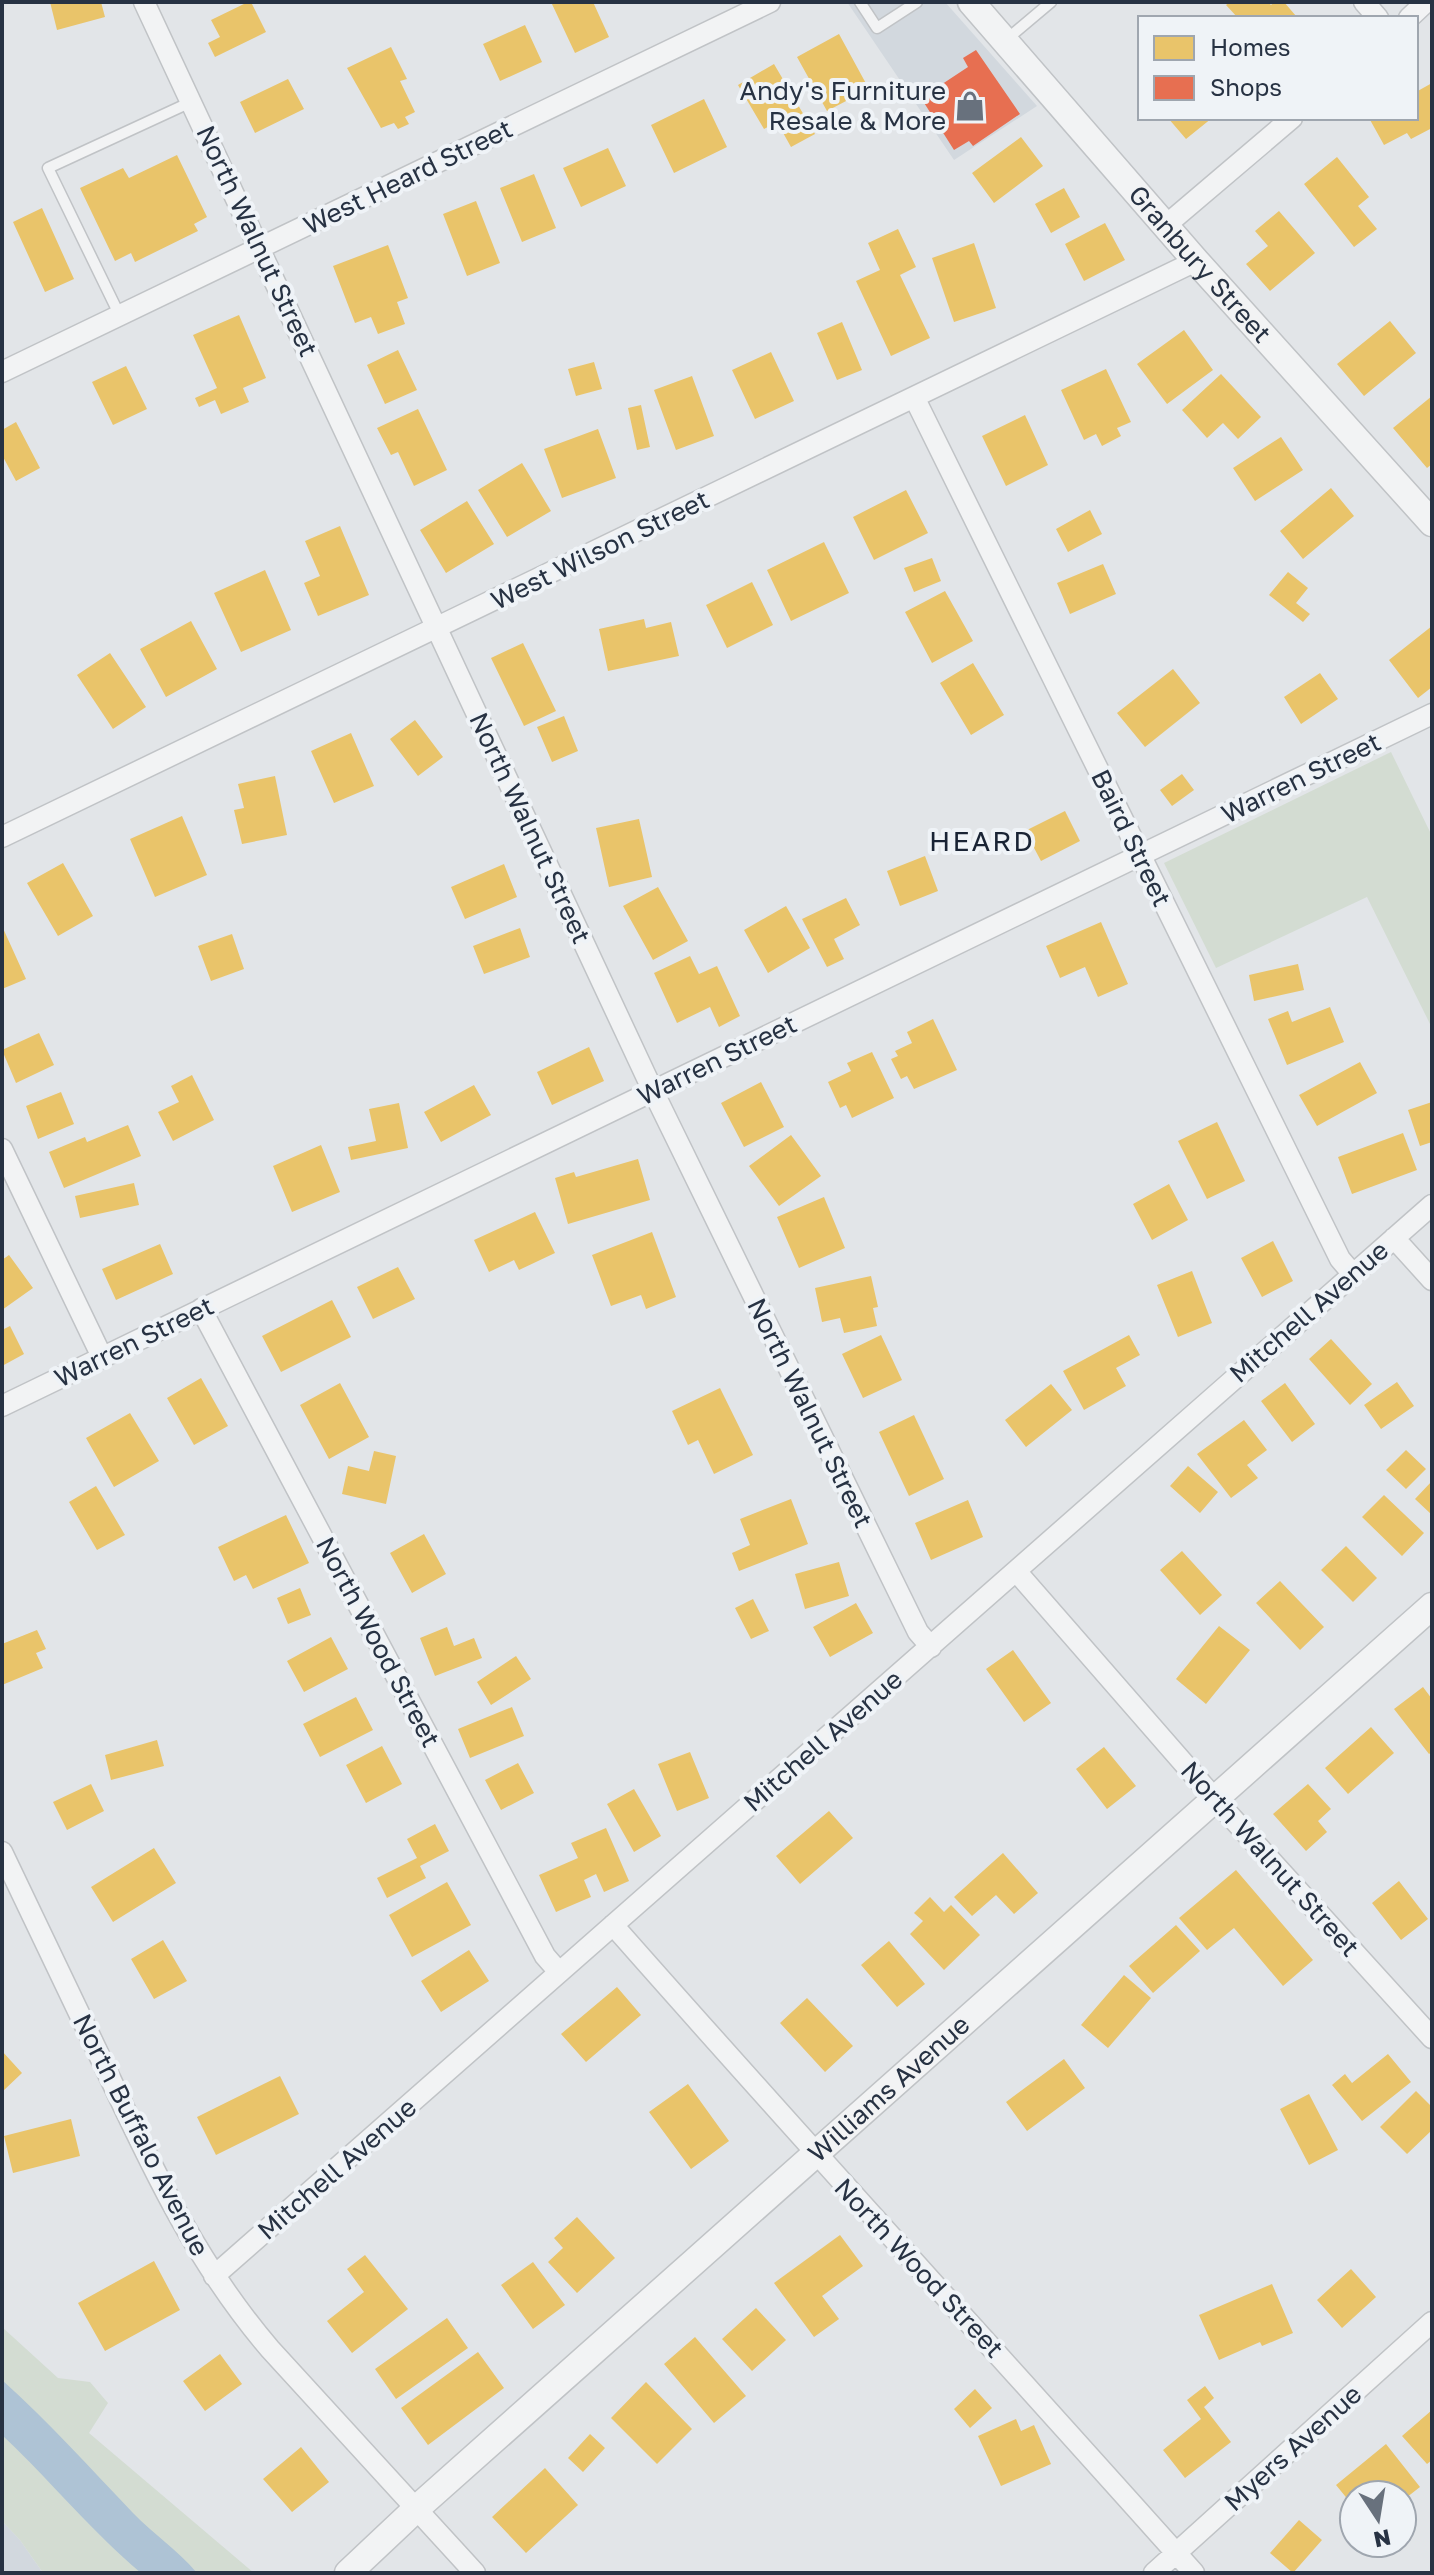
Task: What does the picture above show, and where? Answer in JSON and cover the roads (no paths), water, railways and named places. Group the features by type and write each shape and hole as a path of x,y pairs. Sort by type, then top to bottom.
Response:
{"street":[{"name":"North Walnut Street","path":"144,2 653,1091 911,1618 931,1647"},
{"name":"West Heard Street","path":"2,372 770,2"},
{"name":"Granbury Street","path":"971,2 1196,261 1430,516"},
{"path":"1411,16 1426,2"},
{"path":"1165,226 1290,120"},
{"name":"West Wilson Street","path":"2,837 1196,261"},
{"name":"Baird Street","path":"915,399 1333,1245 1352,1273"},
{"name":"Warren Street","path":"2,1406 1432,714"},
{"path":"2,1149 102,1357"},
{"name":"Mitchell Avenue","path":"214,2276 1432,1205"},
{"path":"1394,1238 1432,1280"},
{"name":"North Wood Street","path":"201,1309 545,1956 559,1972"},
{"name":"North Walnut Street","path":"1016,1571 1214,1798 1432,2038"},
{"name":"Williams Avenue","path":"348,2573 416,2509 1432,1606"},
{"name":"North Buffalo Avenue","path":"2,1852 166,2197 214,2276 239,2313 270,2349 475,2573"},
{"name":"North Wood Street","path":"613,1925 815,2155 1194,2573"},
{"name":"Myers Avenue","path":"1154,2573 1432,2322"}],"lane":[{"path":"860,2 877,28 917,2"},
{"path":"1005,41 1051,2"},
{"path":"120,316 48,168 191,102"}],"water":[{"path":"2,2380 141,2521 197,2573 141,2573 105,2540 2,2435"}],"place":[{"name":"Andy's Furniture Resale & More","path":"970,106"}],"district":[{"name":"HEARD","path":"982,841"}]}
